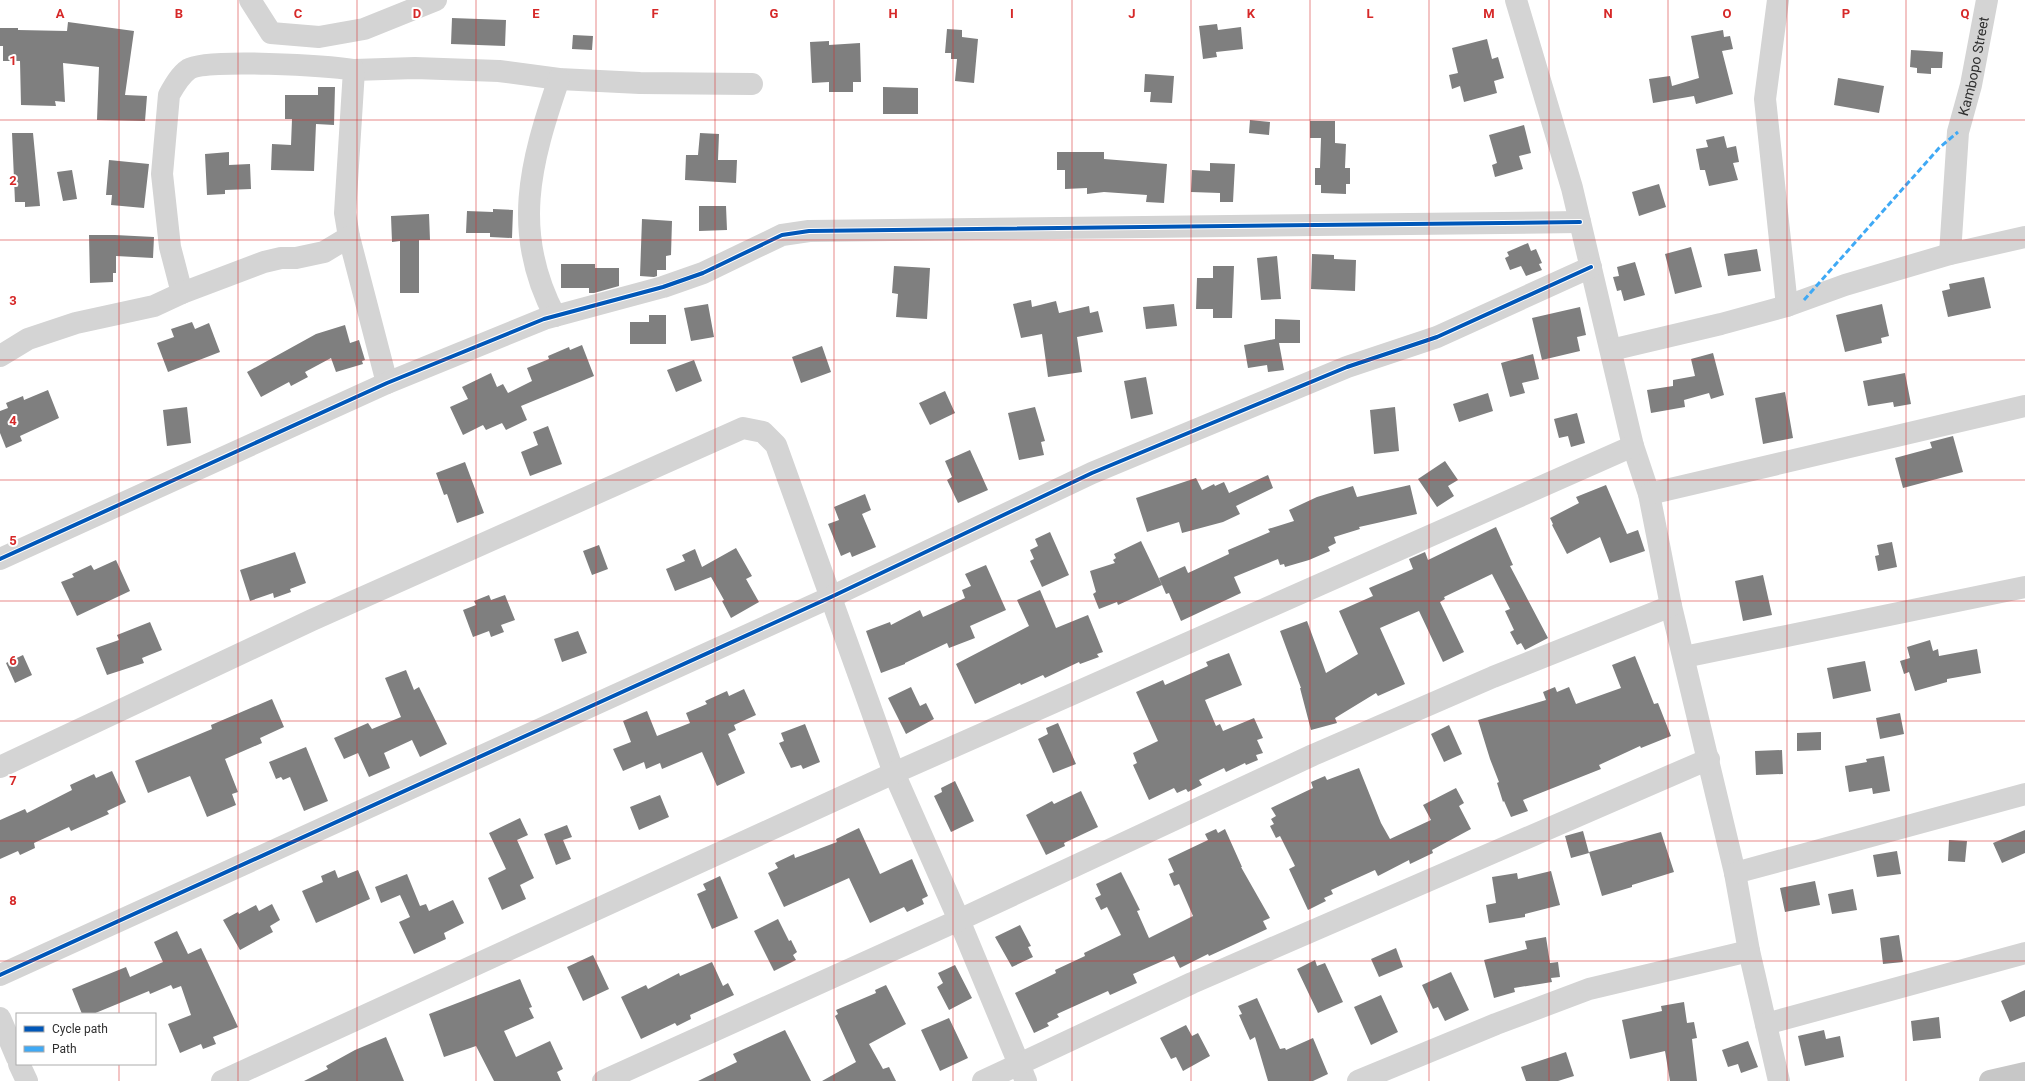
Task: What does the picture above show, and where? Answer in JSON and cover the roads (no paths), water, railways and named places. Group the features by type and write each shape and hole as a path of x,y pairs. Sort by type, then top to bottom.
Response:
{"main road":[{"path":"1990,1081 2025,1073"}],"street":[{"path":"250,0 271,32 319,37 364,29 436,0"},
{"path":"1516,0 1580,222 1611,350 1632,446 1648,494 1671,606 1735,873 1749,951 1779,1081"},
{"path":"1778,0 1765,99 1787,306"},
{"name":"Kambopo Street","path":"1950,254 1958,132 1971,85 1987,0"},
{"path":"182,293 170,247 162,174 169,95 175,85 190,68 203,64 318,66 354,70 415,68 499,71 559,79 640,83 752,84"},
{"path":"354,70 345,213 387,383"},
{"path":"555,316 540,286 534,265 528,227 531,184 542,129 559,79"},
{"path":"0,559 387,383 555,316 663,287 703,273 782,235 809,231 1580,222"},
{"path":"0,356 28,339 76,323 154,306 182,293 264,262 281,258 296,258 324,252 350,237"},
{"path":"1611,350 1721,324 1787,306 1845,286 1950,254 2025,237"},
{"path":"0,975 831,597 1092,473 1347,367 1437,337 1591,267"},
{"path":"1648,494 2025,406"},
{"path":"0,767 312,620 743,428 763,432 776,445 894,774 1023,1073"},
{"path":"222,1081 894,774 1632,446"},
{"path":"1684,657 2025,587"},
{"path":"604,1081 958,920 1313,755 1493,677 1671,606"},
{"path":"983,1081 1023,1073 1192,983 1708,758"},
{"path":"1735,873 2025,794"},
{"path":"1358,1081 1496,1024 1589,989 1749,951"},
{"path":"1766,1024 2025,953"},
{"path":"0,1018 16,1056"},
{"path":"19,1065 27,1081"}]}
